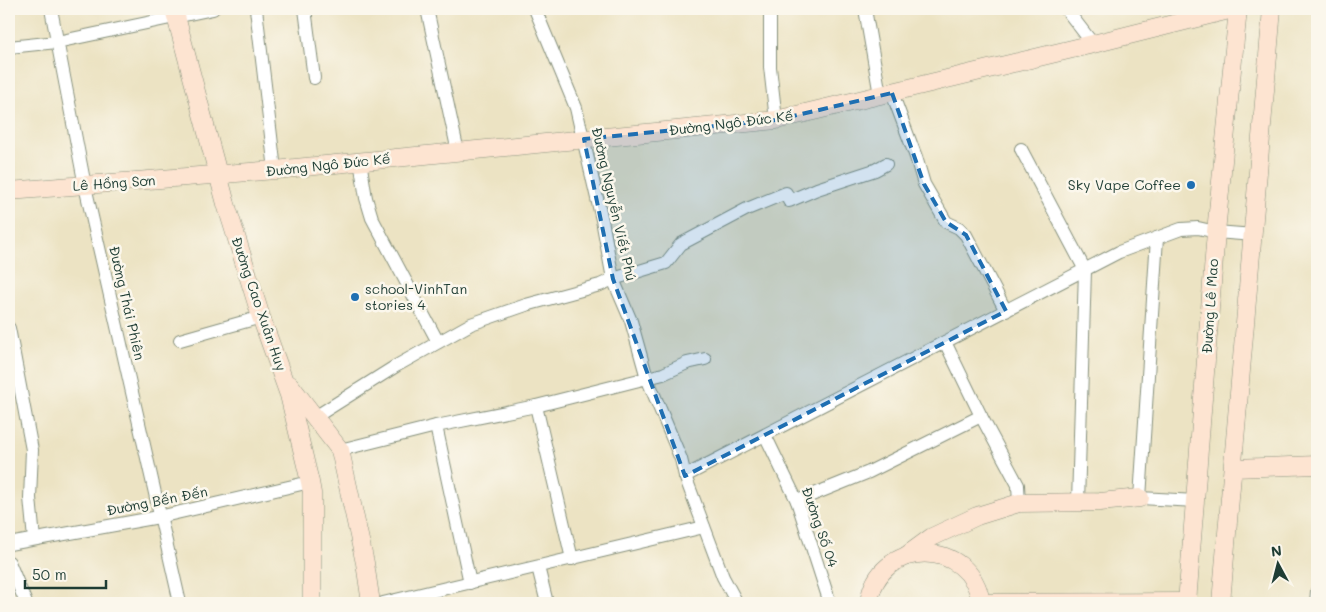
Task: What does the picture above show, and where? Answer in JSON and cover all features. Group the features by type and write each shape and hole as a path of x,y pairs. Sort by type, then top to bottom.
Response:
{"street":[{"name":"Đường Thái Phiên","path":"51,9 85,186 180,603"},
{"path":"9,47 57,42 175,12 213,9"},
{"path":"256,9 276,170"},
{"path":"305,9 314,78"},
{"path":"427,9 458,152"},
{"path":"528,9 537,15"},
{"path":"770,9 770,67 776,120"},
{"path":"865,9 886,94 916,157 924,184 946,222 959,228 966,235 1006,310"},
{"path":"1066,9 1093,44"},
{"name":"Đường Ngô Đức Kế","path":"218,176 776,120 1093,44 1206,12 1233,9"},
{"name":"Đường Lê Mao","path":"1187,603 1216,232 1238,9"},
{"path":"1221,603 1272,9"},
{"name":"Đường Cao Xuân Huy","path":"175,12 218,176 261,317 289,395 310,482 312,493 312,603"},
{"name":"Đường Nguyễn Viết Phú","path":"537,15 576,108 614,279 631,321 647,378 681,458 685,476 723,577 737,603"},
{"path":"1020,149 1085,270 1078,502"},
{"path":"360,161 366,198 372,218 438,342"},
{"path":"315,417 471,324 526,305 600,285 666,263 681,244 770,199 786,193 789,201 817,189 875,170 886,164"},
{"name":"Lê Hồng Sơn","path":"9,191 218,176"},
{"path":"685,476 1119,252 1182,229 1198,228 1216,232 1254,235"},
{"path":"1140,498 1157,238"},
{"path":"180,340 261,317"},
{"path":"9,328 32,450 30,491 34,539"},
{"path":"945,342 981,416 1018,485 1019,503"},
{"path":"340,450 436,426 536,406 664,374 688,363 705,359"},
{"path":"283,377 340,450 365,563 371,603"},
{"path":"536,406 572,559"},
{"path":"797,501 869,472 981,416"},
{"path":"436,426 470,583"},
{"name":"Đường Số 04","path":"765,435 797,501 830,603"},
{"path":"1232,468 1317,465"},
{"name":"Đường Bến Đến","path":"9,544 159,517 310,482"},
{"path":"869,603 870,594 878,577 890,564 906,556 932,537 977,516 1019,503 1140,498 1196,501"},
{"path":"383,603 704,527"},
{"path":"906,556 924,552 942,555 958,563 971,575 979,592 980,603 1187,603"},
{"path":"9,562 26,603"},
{"path":"538,567 546,603"},
{"path":"1316,603 1317,591"}],"highlighted area":[{"path":"892,93 924,184 946,222 966,235 1006,311 685,476 613,279 584,139 776,120"}],"place":[{"name":"Sky Vape Coffee","path":"1191,185"},
{"name":"school-VinhTan stories 4","path":"355,297"}]}
